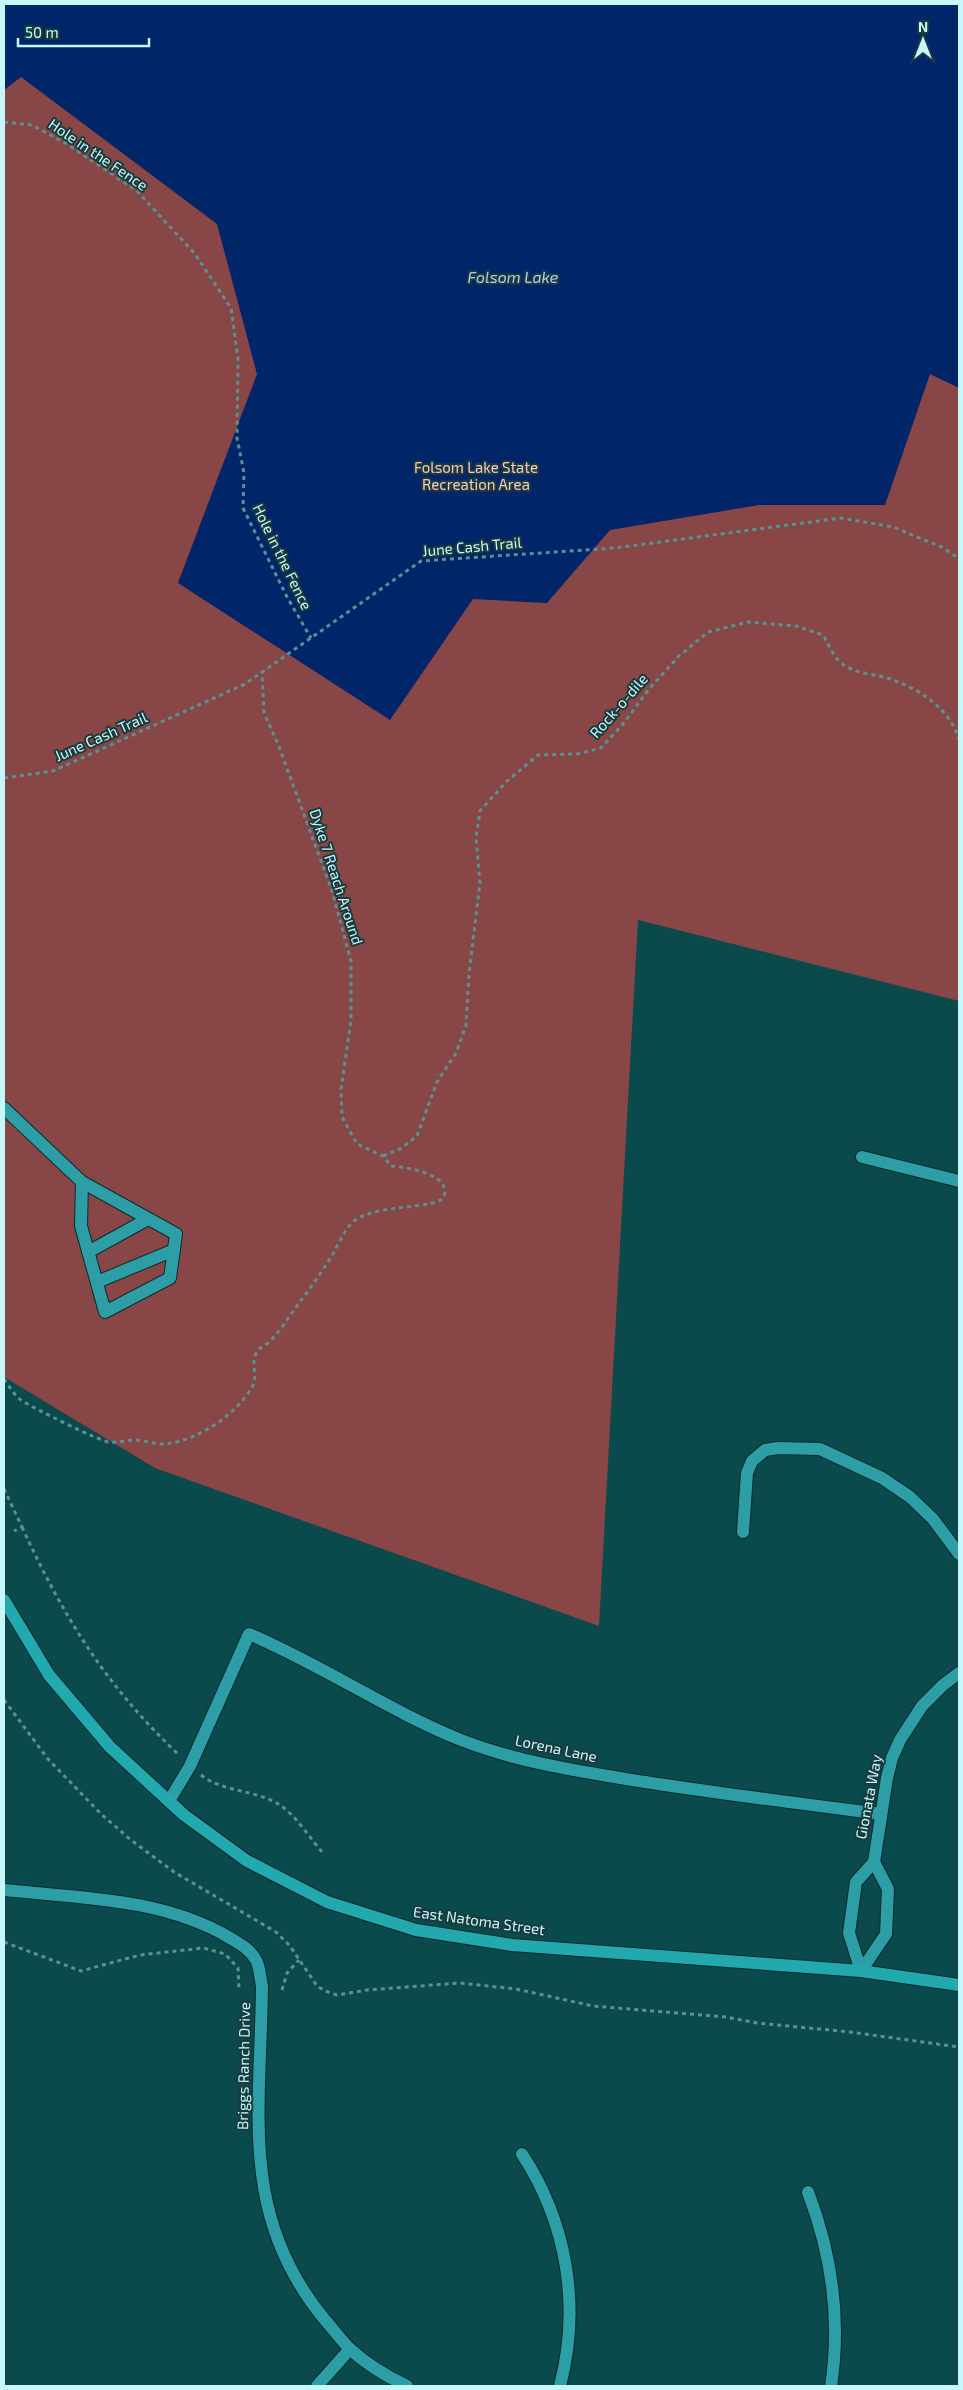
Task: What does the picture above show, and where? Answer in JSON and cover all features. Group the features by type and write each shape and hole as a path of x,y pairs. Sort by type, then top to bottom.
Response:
{"main road":[{"name":"East Natoma Street","path":"4,1600 49,1675 110,1747 169,1801 247,1861 326,1902 416,1930 512,1945 861,1971 959,1985"}],"street":[{"path":"4,1108 82,1182 176,1234 170,1278 105,1312 81,1226 82,1182"},
{"path":"862,1157 959,1181"},
{"path":"88,1252 148,1219"},
{"path":"97,1282 174,1250"},
{"path":"743,1532 747,1472 752,1461 765,1450 820,1449 874,1474 910,1497 933,1519 959,1554"},
{"name":"Lorena Lane","path":"190,1766 248,1634 287,1651 372,1699 462,1740 511,1757 568,1770 716,1793 881,1814"},
{"name":"Gionata Way","path":"861,1971 849,1933 856,1882 874,1862 892,1758 906,1728 922,1706 943,1685 959,1673"},
{"path":"169,1801 190,1766"},
{"name":"Gionata Way","path":"861,1971 886,1934 888,1889 874,1862"},
{"name":"Briggs Ranch Drive","path":"4,1890 122,1902 184,1916 212,1927 247,1949 257,1961 262,1986 258,2140 265,2198 276,2236 298,2281 314,2306 350,2349 407,2386"},
{"path":"522,2154 533,2171 552,2211 567,2268 570,2297 569,2341 560,2386"},
{"path":"808,2192 828,2255 834,2292 836,2330 831,2386"},
{"path":"317,2386 350,2349"}],"path":[{"name":"Hole in the Fence","path":"4,122 32,125 67,144 137,191 195,254 231,308 238,359 237,438 244,473 243,508 287,597 311,638"},
{"name":"June Cash Trail","path":"4,778 53,771 245,684 420,561 615,548 841,518 893,526 944,548 959,559"},
{"name":"Rock-o-dile","path":"382,1156 400,1149 417,1136 437,1082 456,1053 466,1025 469,973 480,883 476,837 480,810 506,782 538,755 576,754 601,748 623,724 649,689 679,656 708,632 748,622 796,626 823,634 839,661 861,673 893,680 940,707 956,727 959,740"},
{"name":"Dyke 7 Reach Around","path":"4,1379 19,1399 32,1407 107,1442 143,1440 162,1444 185,1441 199,1435 231,1413 247,1394 254,1383 253,1363 256,1354 269,1342 318,1278 350,1225 365,1213 404,1206 430,1205 439,1202 444,1196 444,1187 437,1178 408,1167 392,1166 382,1156 357,1144 342,1117 341,1089 351,1020 352,961 332,890 278,744 264,713 262,672"},
{"path":"4,1489 63,1609 93,1658 128,1704 190,1766 210,1782 228,1789 265,1798 284,1808 322,1852"},
{"path":"14,1531 22,1527"},
{"path":"4,1942 81,1971 140,1955 203,1948 225,1954 238,1968 239,1989"},
{"path":"282,1990 287,1973 299,1960"}],"green space":[{"name":"Folsom Lake State Recreation Area","path":"4,4 959,4 959,1001 638,920 599,1626 155,1468 4,1377"}],"water":[{"name":"Folsom Lake","path":"4,4 959,4 959,388 930,374 885,505 759,505 610,530 547,603 473,599 390,720 178,583 257,374 217,224 21,77 4,90"}]}
